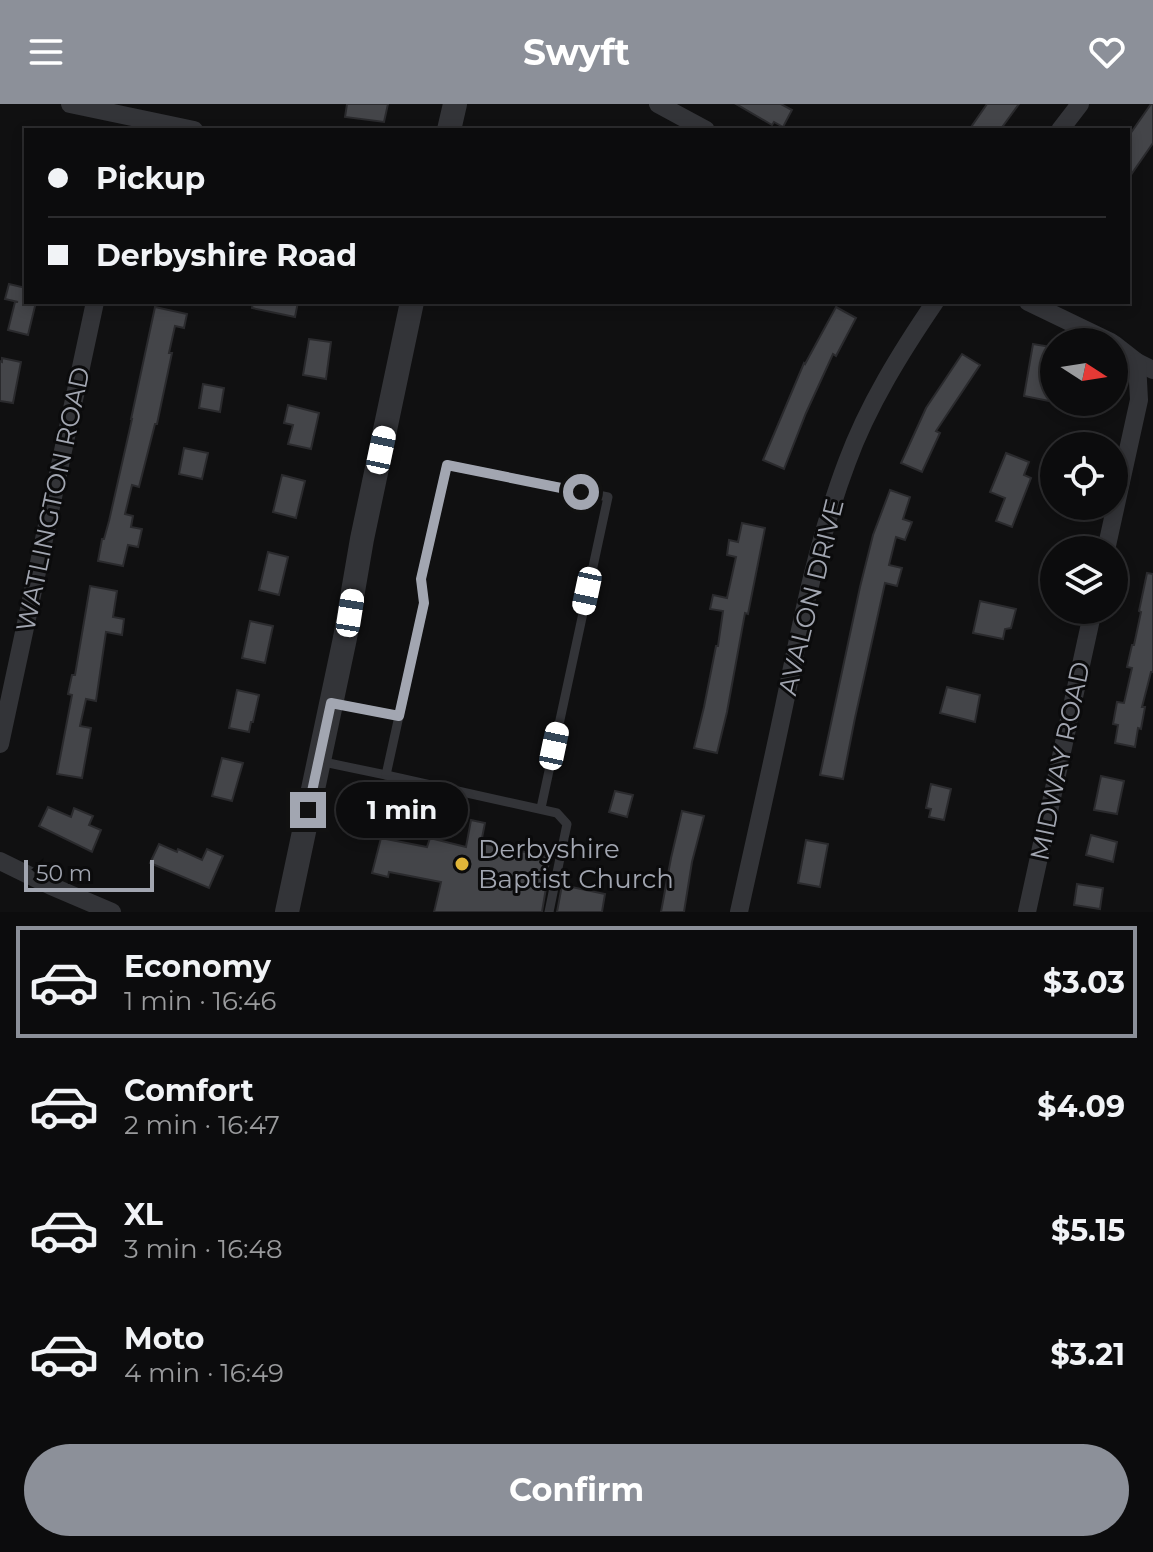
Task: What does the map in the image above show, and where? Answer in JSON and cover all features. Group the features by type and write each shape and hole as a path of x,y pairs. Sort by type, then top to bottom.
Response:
{"street":[{"path":"70,104 185,128"},
{"path":"449,128 455,104"},
{"path":"658,104 680,109 704,128"},
{"path":"1062,128 1080,104"},
{"name":"WATLINGTON ROAD","path":"0,744 95,304"},
{"path":"287,912 412,304"},
{"name":"AVALON DRIVE","path":"739,912 824,530 863,423 889,374 934,304"},
{"path":"1032,304 1082,328"},
{"path":"1109,536 1145,366 1128,354"},
{"name":"MIDWAY ROAD","path":"1027,912 1090,624"},
{"path":"0,861 112,912"}],"lane":[{"path":"386,775 424,603 421,579 447,465 608,497 541,808"},
{"path":"331,703 399,716"},
{"path":"319,761 557,813 567,824 549,912"}],"building":[{"path":"347,104 388,104 384,122 345,117"},
{"path":"736,104 781,104 792,110 783,127 774,122 772,125"},
{"path":"987,104 1019,104 1001,128 970,128"},
{"path":"1153,104 1153,143 1130,176 1130,134"},
{"path":"9,284 24,288 24,304 36,304 28,335 8,330 15,302 18,302 5,299"},
{"path":"253,304 298,304 295,317 252,308"},
{"path":"155,307 187,314 184,328 175,326 157,424 139,487 132,485 125,514 133,516 131,527 142,529 138,547 128,545 123,566 98,561"},
{"path":"836,307 856,318 836,356 833,354 784,469 763,460 804,363"},
{"path":"309,339 331,342 326,379 303,375"},
{"path":"1033,344 1040,345 1040,399 1024,396"},
{"path":"962,354 980,365 936,431 940,433 922,472 901,463 926,408"},
{"path":"2,358 21,362 13,403 0,401"},
{"path":"203,384 224,388 220,412 199,408"},
{"path":"288,405 319,413 311,449 288,444 293,425 284,423"},
{"path":"184,448 208,453 202,479 179,474"},
{"path":"1006,453 1029,462 1024,475 1031,478 1012,527 996,521 1005,498 990,492"},
{"path":"282,475 305,481 296,518 273,512"},
{"path":"890,490 910,497 903,519 912,522 905,540 896,537 889,565 902,568 897,586 885,583 843,779 820,775 860,587 873,535"},
{"path":"742,523 765,528 717,753 694,748 723,611 710,609 713,595 727,598 736,557 727,555 729,540 738,542"},
{"path":"268,552 288,557 279,595 259,590"},
{"path":"1147,573 1153,574 1153,672 1142,707 1145,707 1135,747 1115,743 1118,725 1113,724 1117,702 1124,703 1132,668 1127,667"},
{"path":"90,586 117,591 113,617 124,619 122,635 106,632 96,701 86,699 80,726 91,728 82,778 57,774 72,695 68,694 72,675 75,675"},
{"path":"980,601 1016,609 1011,628 1005,629 1003,639 973,633"},
{"path":"250,621 273,626 265,663 242,658"},
{"path":"947,687 980,695 975,722 940,713"},
{"path":"237,690 259,695 249,732 229,728"},
{"path":"222,758 243,763 232,801 212,796"},
{"path":"1101,776 1124,781 1117,814 1094,810"},
{"path":"931,784 951,789 944,820 929,817 931,809 926,808"},
{"path":"615,791 633,795 627,817 609,812"},
{"path":"48,807 71,817 74,808 93,816 89,825 101,830 92,852 39,826"},
{"path":"682,811 704,816 684,912 661,912 671,858"},
{"name":"Derbyshire Baptist Church","path":"471,820 485,823 481,843 550,857 542,912 434,912 441,882 389,872 388,877 372,873 381,838 427,847 430,838 466,847"},
{"path":"1091,835 1117,842 1113,862 1086,855"},
{"path":"806,840 828,844 820,887 798,883"},
{"path":"159,844 202,860 207,849 223,856 209,888 150,863"},
{"path":"1077,884 1103,888 1100,909 1074,905"},
{"path":"562,885 605,894 602,912 557,912"}],"place":[{"name":"Derbyshire Baptist Church","path":"462,864"}],"route":[{"path":"308,810 331,703 399,716 424,603 421,579 447,465 581,492"}]}
